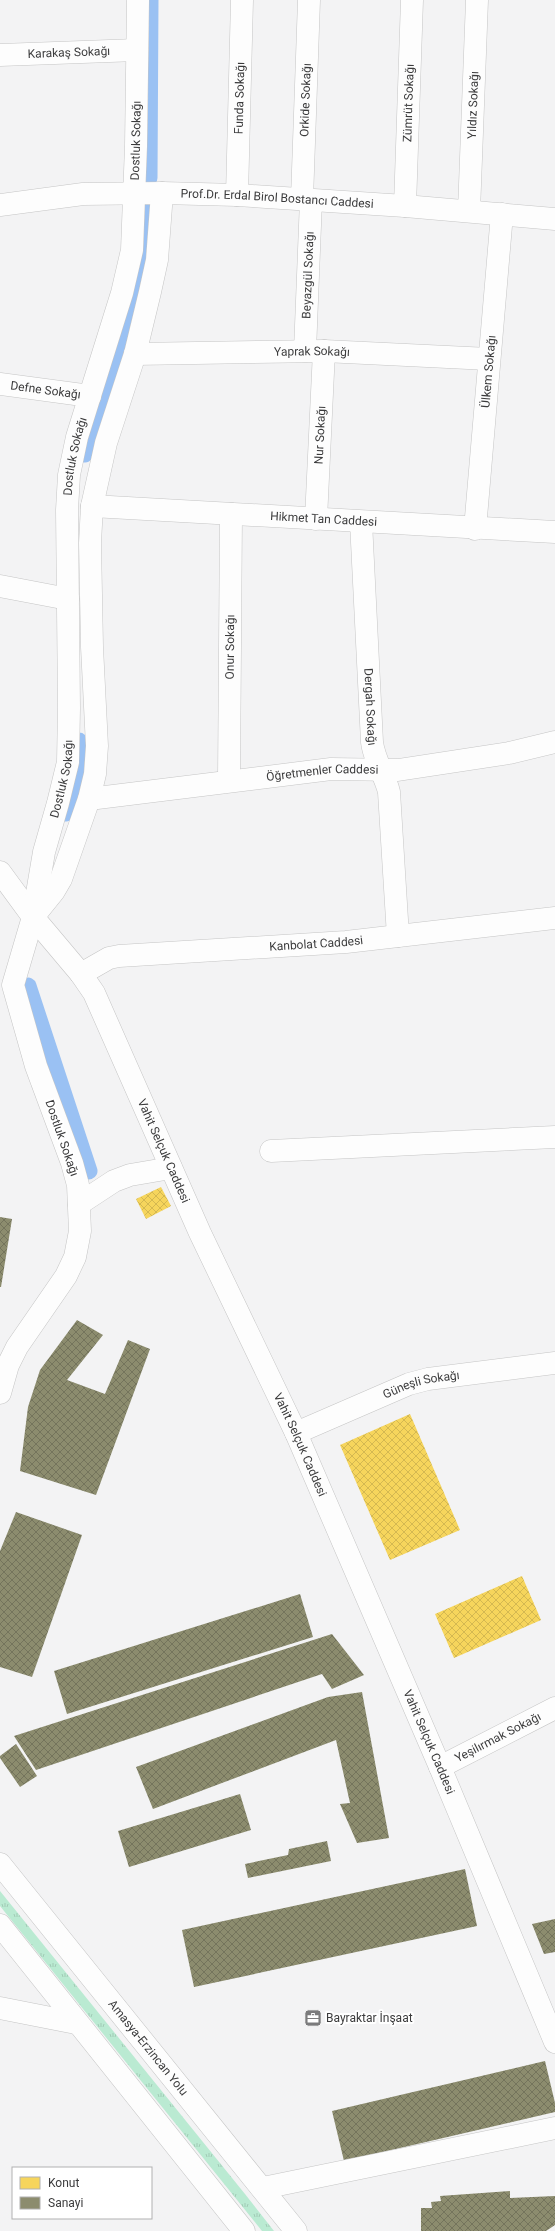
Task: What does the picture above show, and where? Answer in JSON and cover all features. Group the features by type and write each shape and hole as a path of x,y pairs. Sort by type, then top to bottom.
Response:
{"main road":[{"name":"Dostluk Sokağı","path":"0,1393 8,1366 17,1347 66,1276 74,1257 80,1231 78,1184 72,1163 36,1066 13,985 33,916 44,852 68,762 67,510 69,475 77,437 128,271 134,226 138,0"},
{"name":"Funda Sokağı","path":"237,195 242,0"},
{"name":"Orkide Sokağı","path":"306,200 309,0"},
{"name":"Zümrüt Sokağı","path":"405,206 412,0"},
{"name":"Yıldız Sokağı","path":"469,211 477,0"},
{"name":"Karakaş Sokağı","path":"0,55 137,50"},
{"name":"Dostluk Sokağı","path":"33,916 54,891 61,878 89,799 95,774 97,746 92,647 90,544 92,506 106,443 135,354 157,260 162,193"},
{"name":"Prof.Dr. Erdal Birol Bostancı Caddesi","path":"0,205 83,194 162,193 237,195 405,206 555,219"},
{"name":"Beyazgül Sokağı","path":"306,200 315,351"},
{"name":"Ülkem Sokağı","path":"475,529 502,214"},
{"name":"Yaprak Sokağı","path":"135,354 315,351 489,359"},
{"name":"Nur Sokağı","path":"315,351 316,519"},
{"name":"Defne Sokağı","path":"0,384 90,396"},
{"name":"Hikmet Tan Caddesi","path":"92,506 475,529 555,532"},
{"name":"Onur Sokağı","path":"229,780 231,514"},
{"name":"Dergah Sokağı","path":"361,522 372,742 376,759 386,780 392,810 398,936"},
{"path":"0,586 68,599"},
{"name":"Öğretmenler Caddesi","path":"89,799 229,780 331,769 398,770 509,753 555,742"},
{"name":"Vahit Selçuk Caddesi","path":"0,872 33,916 81,974 94,993 200,1234 296,1433 440,1767 555,2042"},
{"name":"Kanbolat Caddesi","path":"81,974 109,958 119,956 295,946 555,918"},
{"path":"271,1151 555,1137"},
{"path":"79,1204 114,1181 130,1175 171,1168"},
{"name":"Güneşli Sokağı","path":"296,1433 409,1384 428,1379 555,1364"},
{"name":"Yeşilırmak Sokağı","path":"440,1767 555,1708"},
{"name":"Amasya-Erzincan Yolu","path":"0,1864 263,2188 296,2231"},
{"path":"0,1926 76,2023 244,2231"},
{"path":"0,2008 76,2023"},
{"path":"263,2188 555,2128"}],"green space":[{"path":"0,1891 274,2231 262,2231 0,1906"}],"building: Konut":[{"path":"161,1187 171,1206 146,1219 136,1199"},
{"path":"410,1414 460,1530 390,1560 340,1445"},
{"path":"522,1576 541,1620 454,1658 435,1614"}],"building: Sanayi":[{"path":"0,1217 12,1219 1,1287 0,1287"},
{"path":"77,1320 103,1335 67,1380 105,1394 128,1340 150,1349 96,1495 20,1471 28,1407 40,1370"},
{"path":"16,1512 82,1535 32,1677 0,1667 0,1551"},
{"path":"300,1594 313,1637 67,1714 54,1671"},
{"path":"332,1634 364,1675 332,1689 322,1674 36,1770 14,1736"},
{"path":"362,1692 389,1838 357,1843 340,1804 350,1803 336,1740 153,1809 136,1767 328,1697"},
{"path":"16,1744 37,1776 20,1787 0,1758 0,1756"},
{"path":"240,1794 251,1830 129,1867 118,1831"},
{"path":"327,1841 331,1861 248,1878 245,1864 288,1855 289,1849"},
{"path":"465,1869 477,1926 194,1987 182,1930"},
{"path":"555,1919 555,1952 544,1954 532,1924"},
{"path":"545,2061 555,2103 555,2112 344,2161 332,2111"},
{"path":"510,2191 510,2198 555,2196 555,2225 546,2231 421,2231 421,2208 432,2208 431,2202 441,2201 440,2196"}],"waterway":[{"path":"149,178 150,0"},
{"path":"85,454 143,261 149,207"},
{"path":"66,813 79,768 79,741"},
{"path":"28,986 89,1171"}],"place":[{"name":"Bayraktar İnşaat","path":"313,2018"}]}
